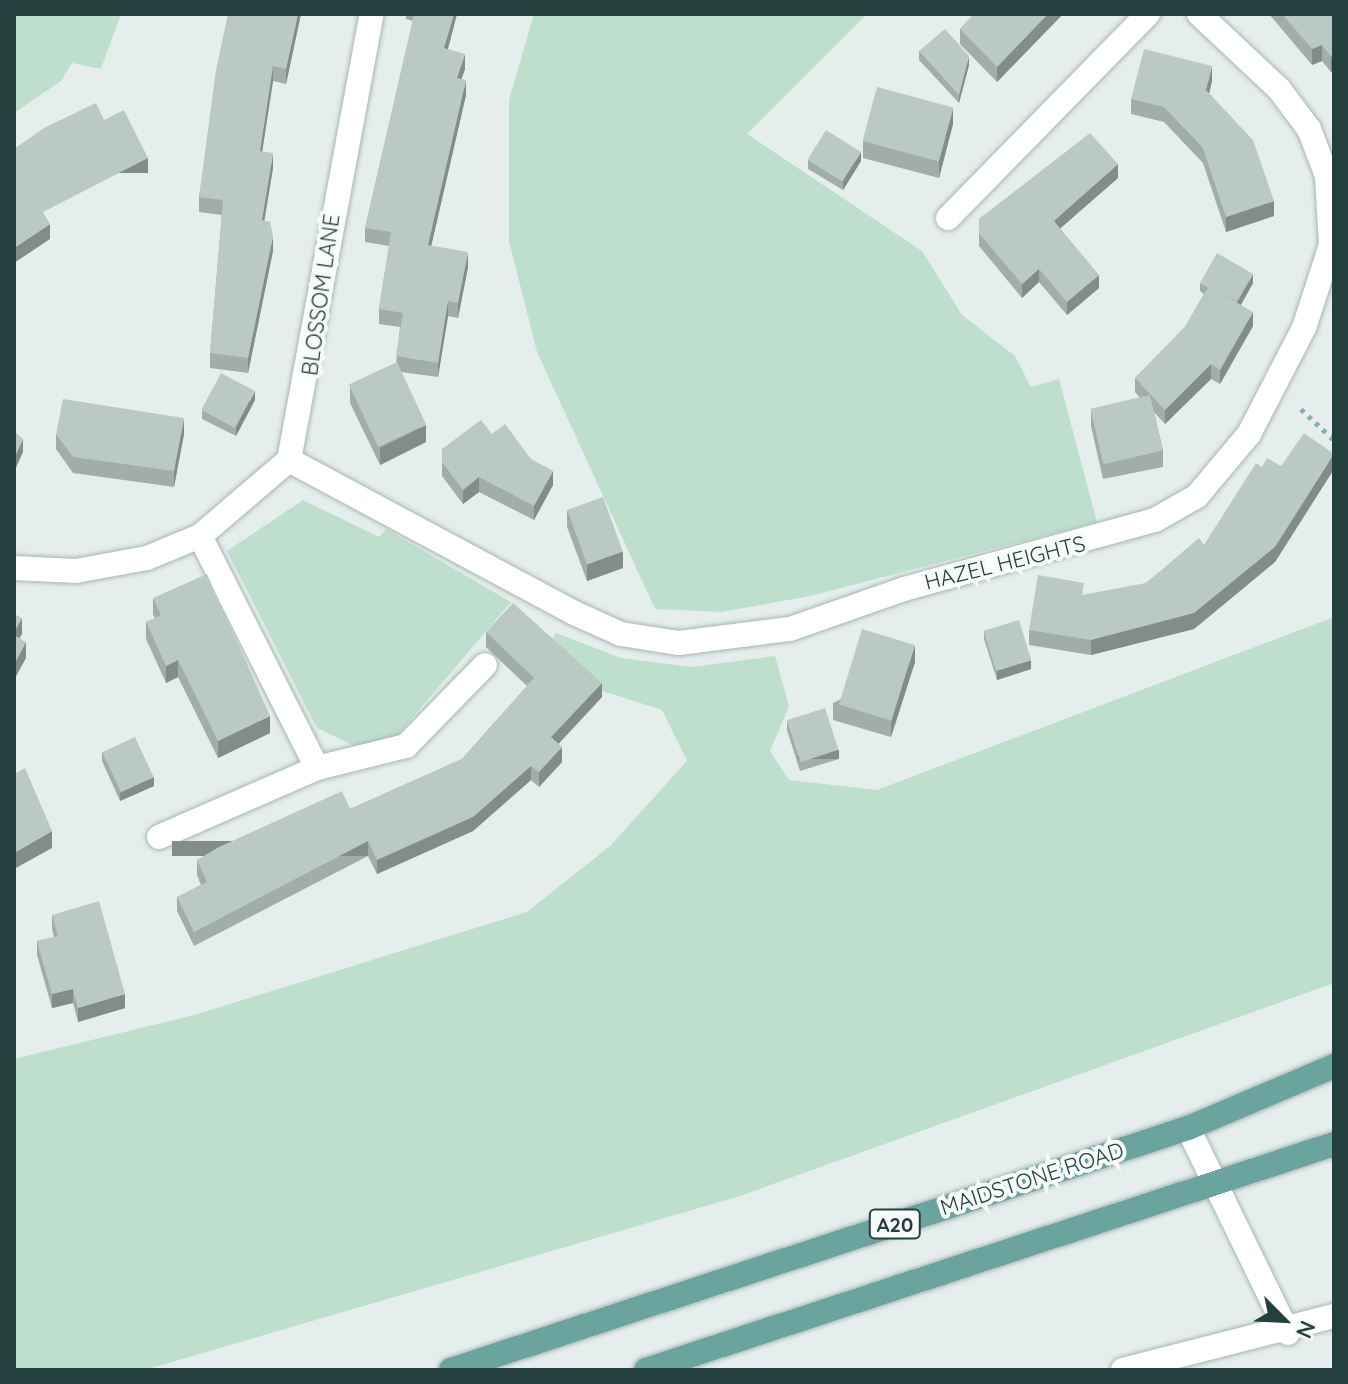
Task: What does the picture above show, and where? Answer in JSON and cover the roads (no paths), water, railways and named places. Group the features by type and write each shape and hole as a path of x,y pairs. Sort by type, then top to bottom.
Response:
{"main road":[{"name":"MAIDSTONE ROAD","path":"451,1370 1188,1128 1334,1066"},
{"path":"646,1370 1221,1187 1334,1144"}],"street":[{"name":"BLOSSOM LANE","path":"289,460 372,14"},
{"path":"948,218 1148,14"},
{"name":"HAZEL HEIGHTS","path":"289,460 572,612 621,634 679,643 790,629 904,589 1155,520 1197,496 1230,460 1304,328 1331,245 1327,176 1309,129 1279,89 1199,14"},
{"path":"14,568 76,571 147,558 200,536 289,460"},
{"path":"200,536 317,768"},
{"path":"159,837 317,768 406,746 485,665"},
{"path":"1188,1128 1221,1187 1288,1333"},
{"path":"1123,1370 1288,1333 1334,1316"}]}
